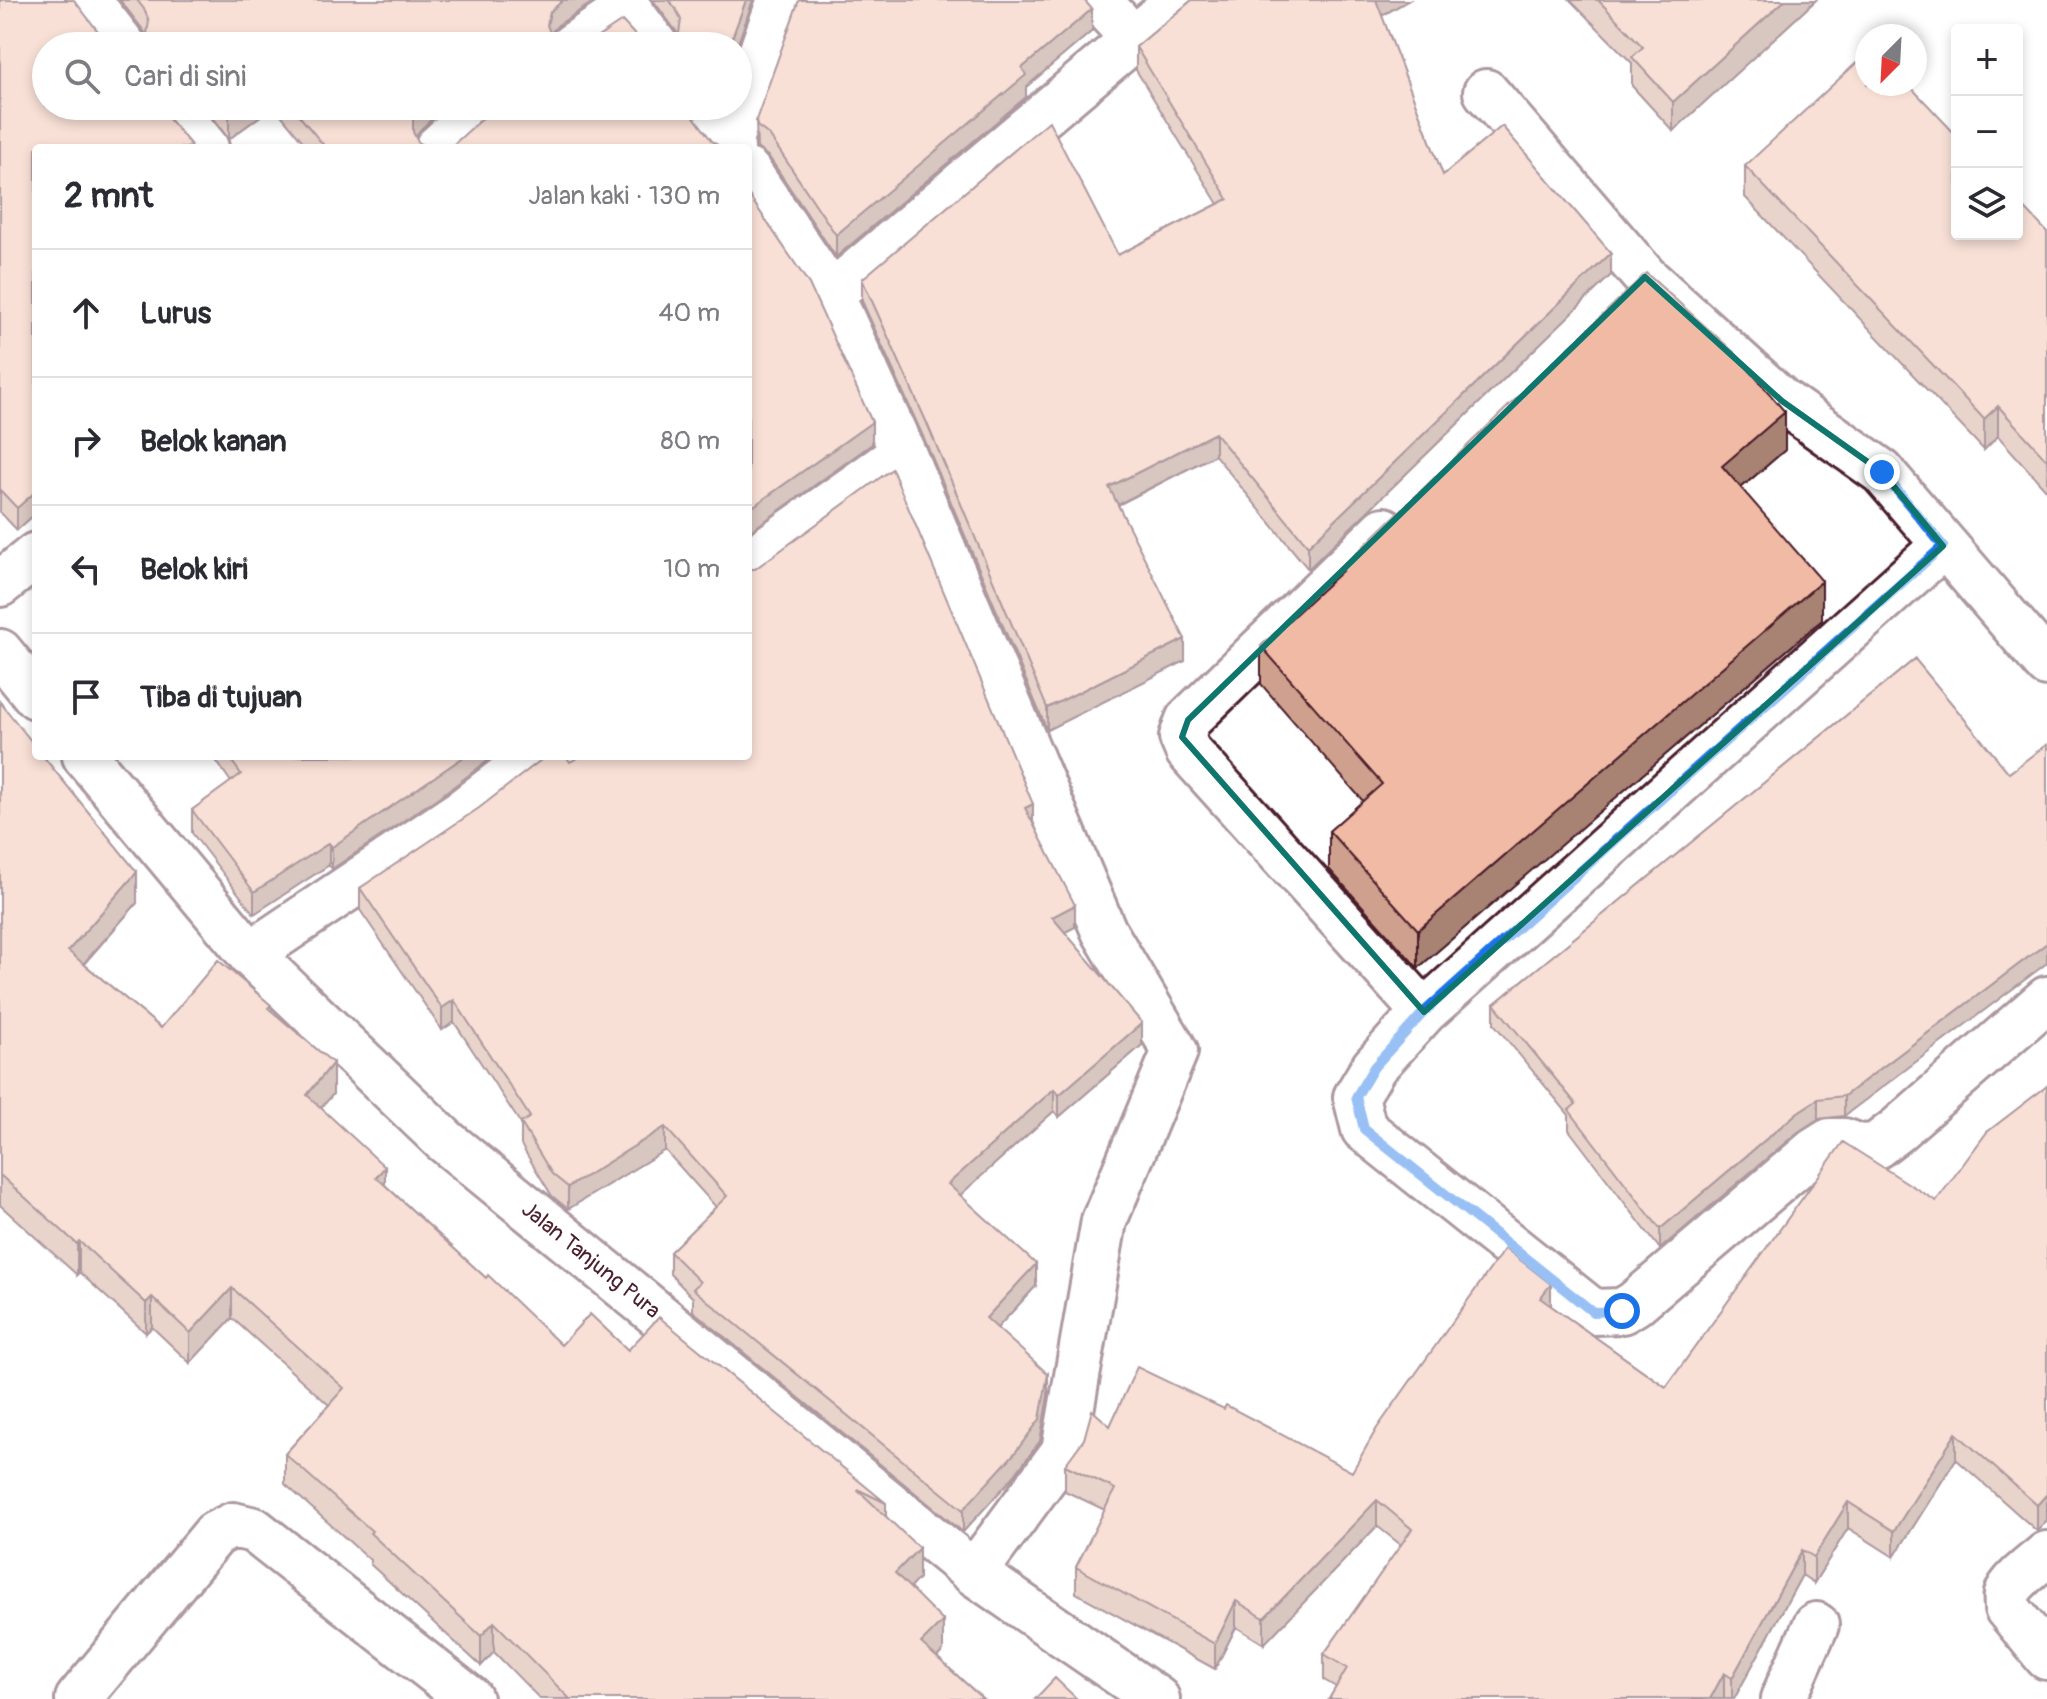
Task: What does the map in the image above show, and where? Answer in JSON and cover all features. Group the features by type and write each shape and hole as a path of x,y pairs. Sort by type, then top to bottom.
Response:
{"street":[{"path":"88,0 113,32"},
{"path":"752,98 780,0"},
{"path":"1098,0 1134,39"},
{"path":"831,294 1180,0"},
{"path":"590,32 625,4 646,32"},
{"path":"1486,92 1633,288 1882,472 2047,664"},
{"path":"183,120 203,144"},
{"path":"441,144 468,120"},
{"path":"711,120 729,144"},
{"path":"739,144 746,120"},
{"path":"752,178 831,294 903,453 1104,931 1175,1051 1104,1221 1064,1451 974,1573"},
{"path":"752,563 768,548 903,453"},
{"path":"1416,498 1188,720 1182,737 1188,751 1424,1012"},
{"path":"1943,546 1424,1012 1374,1067 1356,1097 1364,1129 1593,1312 1622,1311 1822,1146 1830,1141 1844,1141 1860,1147 1876,1146 2047,999"},
{"path":"0,584 32,558"},
{"path":"0,652 32,691"},
{"name":"Jalan Tanjung Pura","path":"88,760 250,954 444,1140 974,1573 1157,1699"},
{"path":"250,954 464,810 529,760"},
{"path":"78,1699 215,1534 233,1525 254,1530 470,1699"},
{"path":"2047,1554 2012,1585 2006,1601 2007,1608 2047,1657"},
{"path":"1783,1699 1816,1625"}],"highlighted area":[{"path":"1645,277 1782,401 1882,472 1943,546 1424,1012 1182,737 1188,720"}],"building":[{"path":"0,0 74,0 99,32 32,32 32,120 170,120 190,144 32,144 32,495 17,508 0,490"},
{"path":"137,0 563,0 550,12 547,25 550,32 147,32 149,21"},
{"path":"669,0 746,0 734,32 679,32 681,20"},
{"path":"799,0 1084,0 1092,9 1022,68 1026,75 836,235 769,135 757,126 756,120"},
{"path":"1192,0 1376,0 1443,175 1502,126 1611,253 1308,546 1215,433 1109,487 1185,639 1047,708 926,421 862,279 1049,121 1118,255 1228,199 1136,47"},
{"path":"1598,0 1785,0 1673,102 1632,57 1643,47"},
{"path":"622,21 632,32 606,32"},
{"path":"1855,64 1855,96 1919,96 1951,130 1951,240 2023,240 2023,206 2047,232 2047,460 1998,406 1984,419 1745,166"},
{"path":"303,120 413,120 413,132 421,144 323,144"},
{"path":"481,120 696,120 716,144 454,144"},
{"path":"752,200 809,284 872,422 752,507"},
{"path":"1646,273 1736,354 1785,412 1722,466 1822,581 1418,930 1329,831 1382,784 1261,646 1342,571 1340,569"},
{"path":"892,469 1033,804 1025,808 1075,905 1052,917 1142,1023 1059,1095 1054,1089 948,1184 1036,1264 986,1318 1048,1374 1040,1419 1014,1454 963,1510 693,1289 700,1282 670,1252 727,1196 665,1127 568,1187 552,1174 521,1123 530,1117 454,1000 442,1008 360,888 479,808 541,760 752,760 752,569"},
{"path":"1915,659 2009,773 2047,744 2047,943 1844,1096 1818,1099 1798,1112 1660,1229 1569,1110 1576,1104 1494,1004"},
{"path":"0,702 32,742 32,760 46,760 137,872 68,951 161,1028 218,960 333,1063 307,1095 385,1167 376,1177 486,1278 488,1275 561,1345 590,1314 628,1350 659,1317 886,1503 857,1489 919,1548 895,1573 943,1621 921,1643 983,1699 570,1699 494,1622 481,1636 370,1533 372,1531 285,1454 344,1388 232,1288 190,1333 152,1297 146,1303 79,1241 77,1244 0,1175"},
{"path":"231,760 459,760 332,847 329,843 254,892 192,810 241,774"},
{"path":"2047,1086 2047,1494 2037,1505 1956,1433 1894,1531 1848,1502 1814,1557 1802,1550 1732,1678 1724,1673 1710,1699 1329,1699 1347,1668 1324,1654 1412,1529 1377,1500 1264,1618 1236,1601 1215,1644 1076,1567 1115,1489 1065,1465 1084,1439 1092,1410 1110,1426 1137,1367 1224,1409 1226,1405 1352,1472 1377,1428 1505,1248 1551,1284 1540,1298 1666,1387 1843,1142 1936,1201 1987,1132"},
{"path":"1055,1678 1077,1699 1035,1699"}],"route":[{"path":"1622,1311 1593,1312 1364,1129 1356,1097 1374,1067 1424,1012 1943,546 1882,472"}]}
